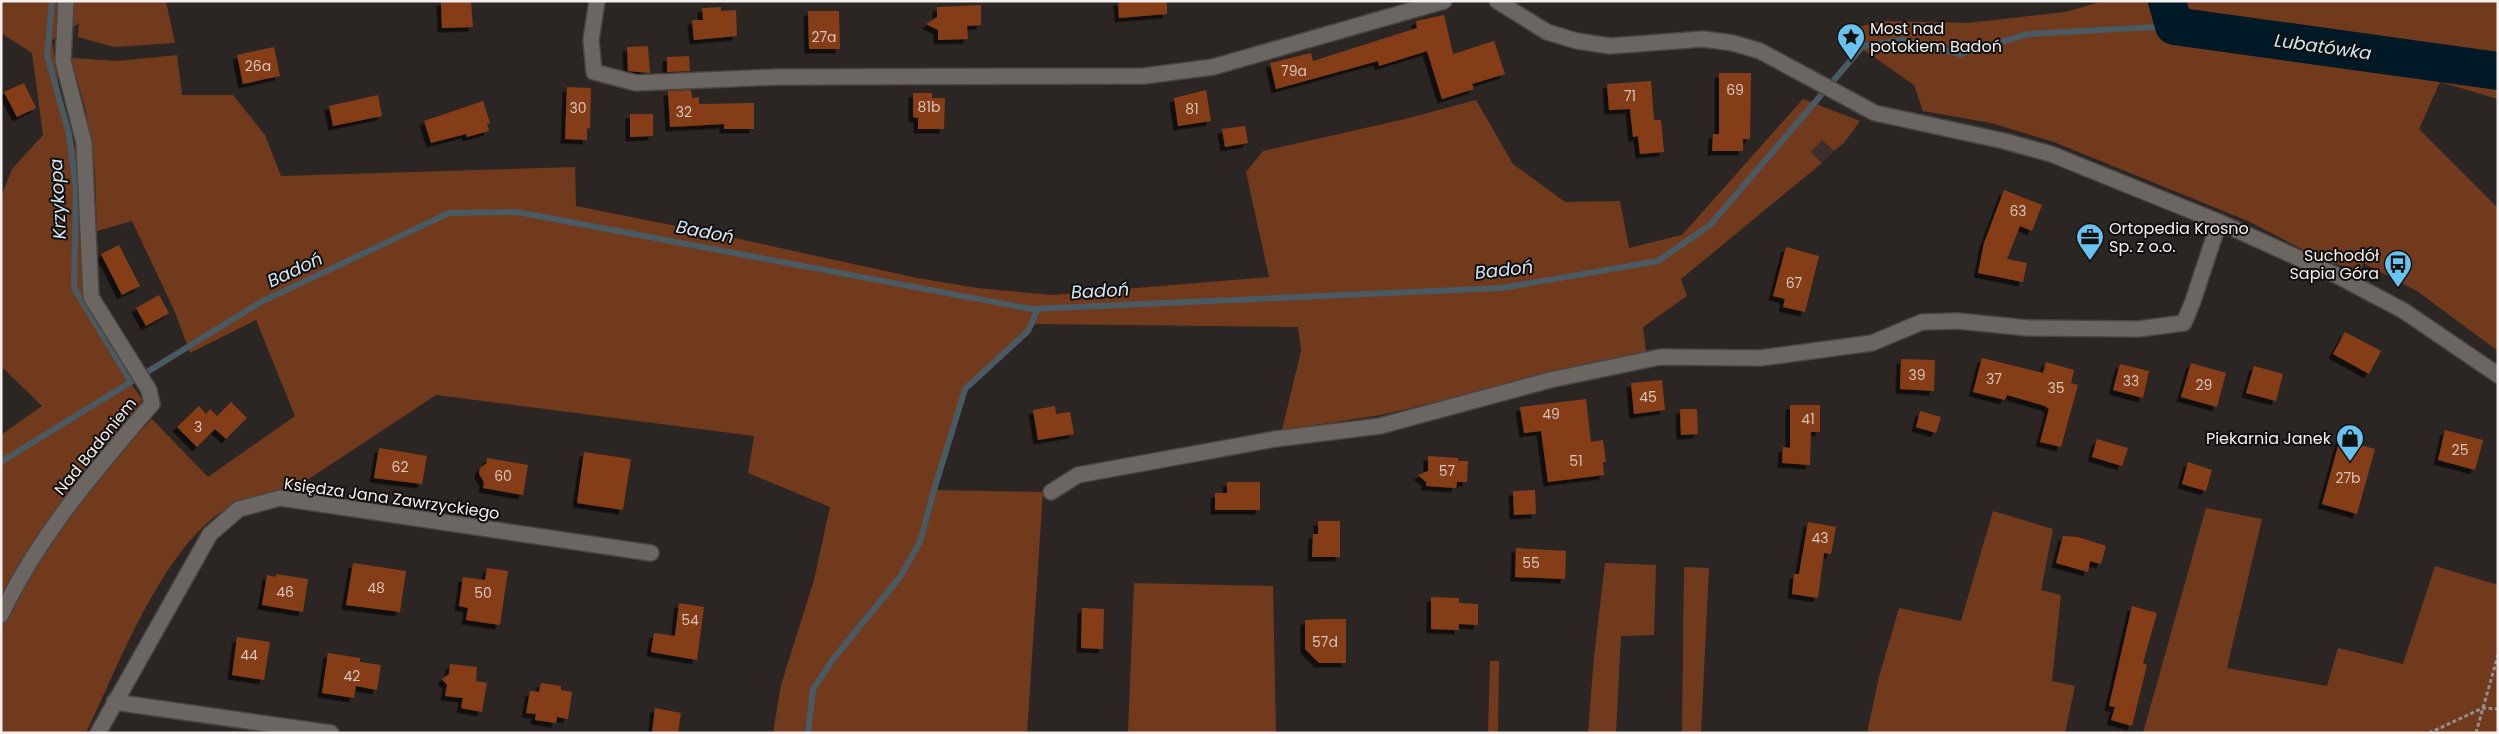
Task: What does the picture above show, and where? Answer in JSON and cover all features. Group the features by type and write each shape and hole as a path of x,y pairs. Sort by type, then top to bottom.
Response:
{"street":[{"name":"Nad Badoniem","path":"1,615 16,585 72,501 152,404 149,390 91,297 84,143 63,61 66,1"},
{"path":"597,1 591,40 594,72 636,83 778,77 1144,76 1213,67 1444,1"},
{"path":"1497,1 1547,32 1577,41 1610,46 1703,39 1733,43 1760,51 1876,113 2004,141 2052,154 2219,222 2338,276 2404,311 2498,375"},
{"path":"1051,492 1078,475 1275,440 1380,426 1550,380 1660,357 1760,358 1872,343 1922,322 1958,321 2028,328 2138,329 2184,323 2219,222"},
{"name":"Księdza Jana Zawrzyckiego","path":"98,733 210,534 240,509 280,498 651,553"},
{"path":"114,702 331,733"}],"path":[{"path":"2476,733 2498,655"},
{"path":"2429,733 2483,708 2498,709"},
{"path":"2439,733 2441,726"}],"shaded area":[{"path":"1,1 166,1 175,43 114,47 78,37 79,23 52,40 59,88 78,161 84,306 124,374 142,399 138,411 82,473 22,562 1,603 1,435 42,406 1,366 1,197 12,169 43,135 32,53 1,33"},
{"path":"2104,1 2498,1 2498,99 2440,82 2419,129 2498,208 2498,351 2417,291 2363,263 2361,272 2351,267 2329,263 2248,221 2054,142 1991,123 1923,111 1914,85 1861,48 1849,29 1883,21 1967,23 2065,12"},
{"path":"177,55 182,95 233,95 265,135 281,176 575,167 576,206 721,235 917,278 977,288 1052,295 1269,277 1246,172 1263,151 1405,119 1476,100 1513,164 1565,202 1620,201 1629,248 1682,235 1803,99 1860,121 1844,143 1834,151 1822,140 1811,152 1822,163 1681,279 1687,296 1643,327 1646,352 1381,415 1282,430 1301,351 1298,327 1036,324 965,389 934,490 1043,492 1027,733 773,733 781,685 814,580 830,507 748,473 754,436 436,395 289,492 262,495 237,503 211,519 188,543 167,572 147,605 86,733 1,733 1,628 10,608 28,578 100,475 152,419 208,477 295,416 256,320 190,353 175,312 132,221 97,231 95,172 86,111 71,58 118,61"},
{"path":"1822,139 1834,151 1822,163 1811,152"},
{"path":"2206,508 2262,519 2227,668 2327,686 2338,648 2403,664 2435,566 2498,585 2498,733 2143,733"},
{"path":"1993,511 2053,529 2041,590 2061,595 2052,681 2075,686 2065,733 1867,733 1879,677 1899,608 1961,621"},
{"path":"1605,563 1656,565 1654,635 1621,636 1616,733 1588,733 1594,657"},
{"path":"1684,567 1709,568 1701,733 1682,733"},
{"path":"1134,583 1273,586 1276,733 1128,733"},
{"path":"1490,661 1499,661 1498,733 1488,733"}],"building":[{"path":"441,1 471,1 473,27 442,28"},
{"path":"1118,1 1167,1 1167,14 1119,18"},
{"path":"981,5 981,25 967,26 968,39 938,40 938,30 926,24 937,17 937,7"},
{"path":"721,7 721,11 736,10 737,36 694,40 692,20 703,20 702,8"},
{"path":"808,11 839,11 840,49 809,49"},
{"path":"1444,15 1453,54 1494,41 1505,74 1472,84 1474,89 1442,99 1427,51 1379,66 1378,61 1276,89 1270,63 1311,53 1313,61 1417,28 1416,21"},
{"path":"648,46 650,73 628,71 627,47"},
{"path":"274,47 280,76 243,84 237,55"},
{"path":"689,56 690,71 667,72 667,57"},
{"path":"1719,73 1751,73 1750,139 1743,139 1743,151 1712,151 1713,134 1719,134"},
{"path":"1651,81 1654,120 1661,120 1664,152 1640,154 1638,136 1633,137 1630,109 1609,110 1607,84"},
{"path":"24,83 36,108 17,117 4,92"},
{"path":"567,87 591,88 590,129 587,128 587,140 565,139"},
{"path":"691,90 692,98 699,97 699,104 754,103 754,129 724,129 724,124 670,127 668,91"},
{"path":"1206,90 1211,121 1178,126 1174,98"},
{"path":"913,93 932,93 932,98 945,98 944,129 918,129 918,118 913,117"},
{"path":"378,95 382,116 333,126 329,106"},
{"path":"483,101 490,123 487,124 489,131 467,137 466,134 431,143 424,121"},
{"path":"630,114 653,114 653,136 630,137"},
{"path":"1245,126 1248,143 1225,147 1222,129"},
{"path":"2004,190 2042,205 2032,231 2020,226 2007,259 2027,263 2023,282 1978,273 1984,243"},
{"path":"119,245 140,286 122,295 101,254"},
{"path":"1786,247 1819,256 1805,312 1783,307 1785,299 1773,296"},
{"path":"159,295 169,313 146,326 136,308"},
{"path":"2345,332 2381,351 2369,374 2333,354"},
{"path":"1982,358 2043,373 2046,362 2074,370 2071,383 2078,385 2061,447 2040,442 2049,409 2045,406 2007,395 2005,400 1973,392"},
{"path":"1901,359 1935,360 1934,391 1900,389"},
{"path":"2191,363 2226,373 2217,407 2181,397"},
{"path":"2120,364 2149,371 2143,398 2113,390"},
{"path":"2254,366 2283,374 2276,401 2246,393"},
{"path":"1662,380 1665,410 1634,414 1631,383"},
{"path":"1586,399 1591,442 1603,440 1606,462 1603,462 1604,475 1548,482 1541,431 1524,433 1520,407"},
{"path":"231,402 247,418 226,439 215,429 197,447 177,427 199,406 206,414 210,409 217,416"},
{"path":"1790,405 1820,405 1820,432 1811,432 1810,465 1782,463 1783,447 1790,448"},
{"path":"1055,406 1056,414 1070,412 1074,434 1038,440 1033,410"},
{"path":"1680,409 1697,409 1698,434 1681,435"},
{"path":"1920,411 1941,417 1936,433 1916,427"},
{"path":"2445,430 2483,440 2475,470 2438,460"},
{"path":"2097,439 2128,448 2122,466 2092,457"},
{"path":"2340,439 2375,449 2357,514 2322,504"},
{"path":"379,448 427,456 422,484 374,478"},
{"path":"584,452 631,459 623,510 577,503"},
{"path":"1428,456 1458,458 1458,461 1468,461 1467,482 1457,482 1456,488 1426,486 1426,482 1418,475 1428,471"},
{"path":"487,458 528,465 523,495 483,488 484,482 479,474 480,468 487,463"},
{"path":"2188,462 2212,470 2206,491 2182,484"},
{"path":"1227,482 1260,482 1260,510 1215,510 1215,493 1227,493"},
{"path":"1535,490 1536,514 1514,515 1513,491"},
{"path":"1318,521 1340,521 1340,557 1312,557 1313,534 1318,534"},
{"path":"1808,522 1836,527 1831,554 1824,553 1818,598 1792,594 1794,574 1799,574"},
{"path":"2063,536 2078,537 2106,546 2101,564 2090,561 2088,572 2056,563"},
{"path":"1516,548 1566,551 1565,579 1515,577"},
{"path":"353,563 406,571 400,612 346,605"},
{"path":"487,568 508,571 500,625 466,620 468,608 459,606 463,577 485,580"},
{"path":"276,574 308,579 303,612 262,605 267,575 276,577"},
{"path":"1431,597 1459,598 1459,603 1478,604 1478,625 1459,624 1459,630 1431,629"},
{"path":"679,603 704,607 697,660 651,652 654,633 675,636"},
{"path":"2132,606 2157,613 2143,663 2147,665 2132,726 2111,720 2115,707 2109,706"},
{"path":"1082,608 1104,609 1103,649 1081,648"},
{"path":"1346,619 1346,663 1319,663 1305,649 1305,620"},
{"path":"237,637 270,642 264,680 232,675"},
{"path":"328,653 360,658 360,662 381,665 377,690 356,686 354,698 322,693"},
{"path":"450,664 477,667 476,681 487,683 482,712 461,708 463,698 445,696 447,685 442,679 449,674"},
{"path":"541,683 561,686 561,690 572,692 568,719 557,717 556,723 535,720 536,714 526,713 530,691 539,692"},
{"path":"655,708 681,713 678,733 652,733"}],"waterway":[{"name":"Krzykopa","path":"52,1 47,55 69,134 76,188 74,288 131,382"},
{"name":"Lubatówka","path":"2167,1 2174,26 2498,71"},
{"name":"Badoń","path":"1,462 261,302 449,213 517,212 1031,309 1502,288 1658,261 1710,225 1863,46 1902,40 1960,54 2028,34 2174,26"},
{"path":"808,733 813,689 834,658 900,577 920,542 965,389 1028,331 1038,309"}],"place":[{"name":"Most nad potokiem Badoń","path":"1851,61"},
{"name":"Ortopedia Krosno Sp. z o.o.","path":"2090,261"},
{"name":"Suchodół Sapia Góra","path":"2398,288"},
{"name":"Piekarnia Janek","path":"2350,462"}]}
